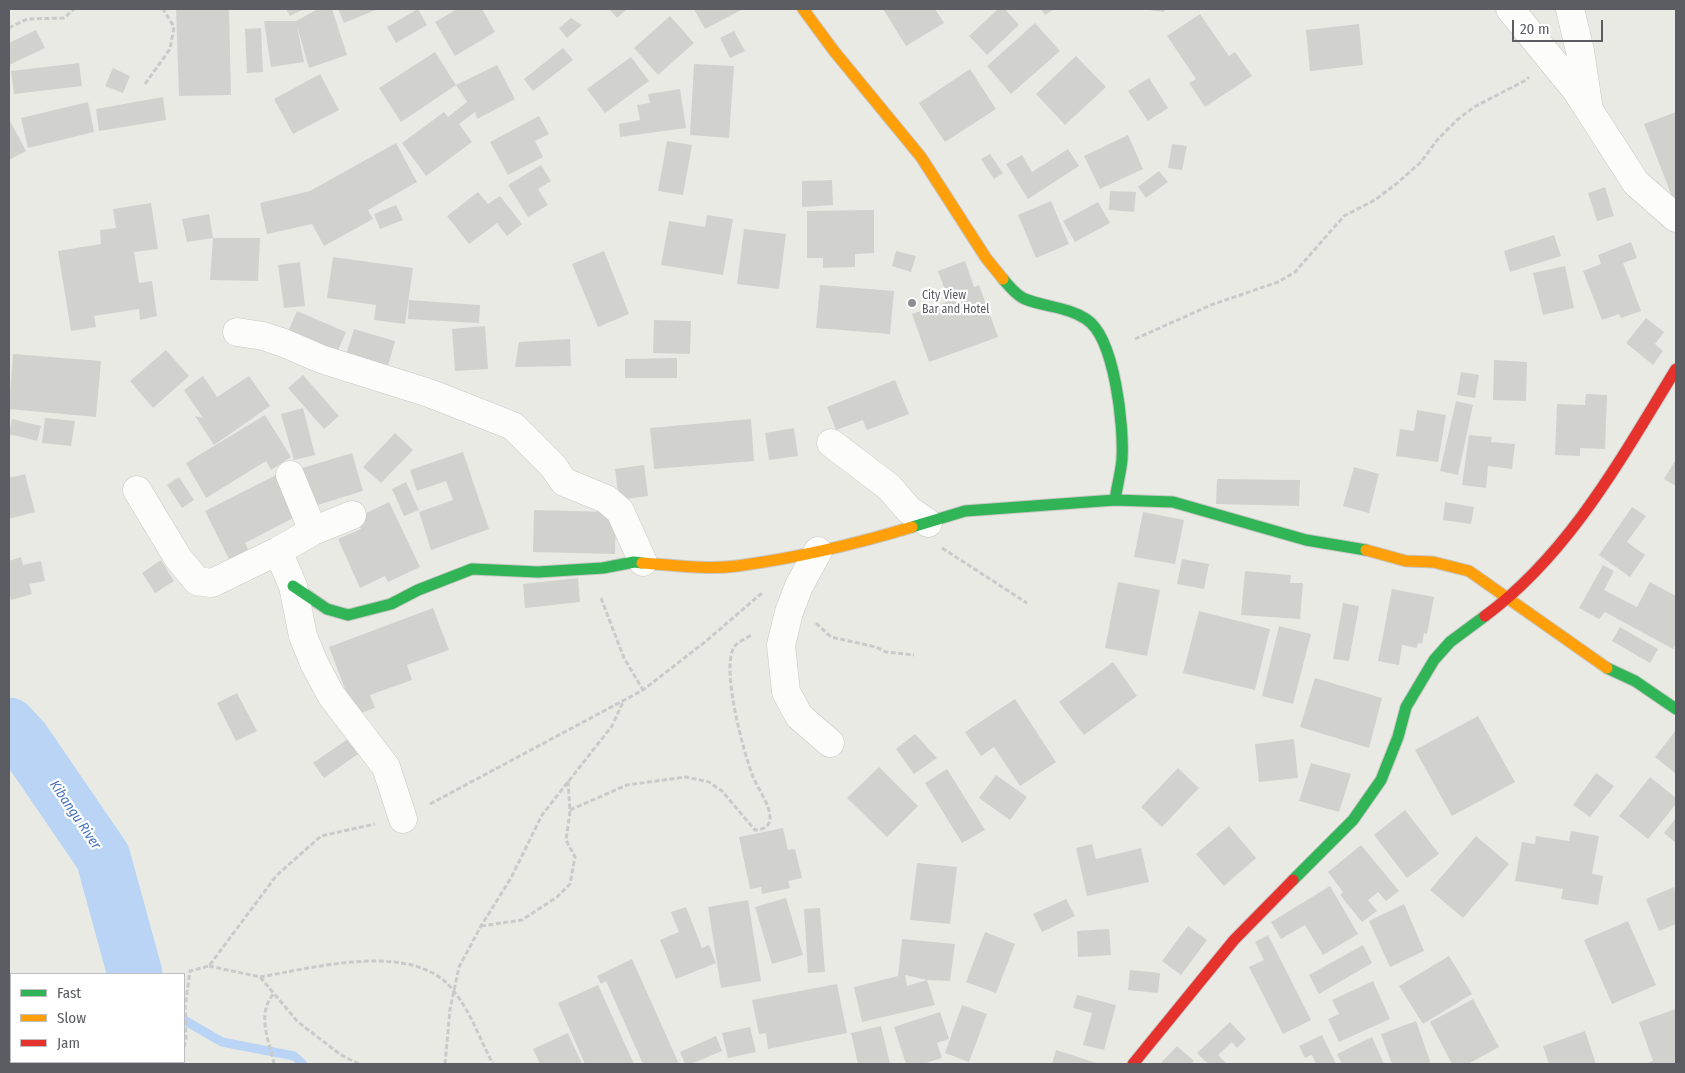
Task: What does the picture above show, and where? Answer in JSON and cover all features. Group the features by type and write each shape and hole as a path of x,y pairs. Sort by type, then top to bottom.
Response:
{"street":[{"path":"803,9 834,51 921,157 986,258 1006,284 1023,300 1057,307 1087,319 1099,332 1108,349 1119,406 1121,449 1115,500"},
{"path":"1510,9 1548,54 1589,110 1636,184 1676,218"},
{"path":"1570,9 1580,51 1589,110"},
{"path":"237,332 263,336 321,359 429,392 513,426 552,466 564,482 606,499 620,511 644,562"},
{"path":"1133,1064 1234,940 1297,879 1353,820 1369,800 1381,780 1398,737 1406,707 1434,660 1450,642 1509,598 1557,548 1600,490 1673,381"},
{"path":"831,443 889,487 909,510 916,526"},
{"path":"290,475 313,531"},
{"path":"138,490 178,558 197,581 212,583 278,551 313,531 352,515"},
{"path":"293,586 327,610 348,615 391,604 418,590 472,569 538,572 587,569 627,562 681,566 736,566 818,550 916,526 965,511 1115,500 1173,502 1306,540 1356,547 1406,561 1433,562 1469,571 1602,664 1635,681 1676,709"},
{"path":"818,550 799,586 789,612 781,645 786,692 799,716 830,743"},
{"path":"278,551 293,586 304,636 314,663 331,695 386,767 402,819"}],"path":[{"path":"9,28 27,19 64,18 74,9"},
{"path":"145,84 170,49 174,27 163,9"},
{"path":"1108,349 1211,305 1278,282 1295,272 1344,216 1375,200 1396,184 1421,162 1438,139 1457,120 1474,107 1526,80 1548,54"},
{"path":"916,526 944,550 1027,603"},
{"path":"587,569 607,612 624,658 643,690"},
{"path":"210,966 276,876 321,836 402,819 623,702 643,690 705,642 769,588"},
{"path":"570,810 627,786 686,777 709,782 722,791 751,828 755,830 764,828 770,818 743,745 729,660 735,646 789,612 804,612 831,637 876,647 886,652 914,655"},
{"path":"445,1064 453,989 459,967 480,926 499,900 542,815 612,726 623,702"},
{"path":"480,926 522,920 556,897 570,884 574,857 566,840 570,810 568,780"},
{"path":"185,1043 187,987 190,972 210,966 260,977 314,968 386,961 409,963 432,972 453,989 492,1063 487,1064"},
{"path":"260,977 298,1022 342,1055 359,1064"},
{"path":"274,993 266,1003 264,1017 274,1064"}],"building":[{"path":"176,9 229,9 231,95 179,96"},
{"path":"286,9 304,9 290,16"},
{"path":"318,9 332,9 347,55 309,68 297,26 304,62 271,67 264,21 296,21"},
{"path":"338,9 378,9 344,23"},
{"path":"418,9 427,25 396,43 387,27"},
{"path":"457,9 482,9 495,32 455,56 435,22"},
{"path":"609,9 627,9 617,18"},
{"path":"694,9 743,9 705,29"},
{"path":"883,9 935,9 944,23 906,46"},
{"path":"998,9 1005,9 1019,25 987,55 969,36"},
{"path":"1041,9 1054,9 1045,15"},
{"path":"1141,9 1165,9 1164,12"},
{"path":"1200,14 1229,56 1235,52 1252,76 1205,107 1189,83 1196,79 1167,36"},
{"path":"670,16 694,43 658,75 634,48"},
{"path":"571,18 582,25 567,38 559,28"},
{"path":"1035,23 1060,51 1011,94 987,66"},
{"path":"1359,24 1363,65 1310,71 1306,30"},
{"path":"261,28 263,72 247,73 245,29"},
{"path":"36,30 45,48 9,65 9,43"},
{"path":"734,31 745,51 730,58 720,38"},
{"path":"563,48 573,60 533,91 524,79"},
{"path":"435,52 456,85 401,122 379,88"},
{"path":"1076,56 1106,87 1065,125 1036,94"},
{"path":"631,57 649,81 605,113 587,89"},
{"path":"79,63 82,86 14,94 11,71"},
{"path":"694,64 734,66 729,138 690,135"},
{"path":"497,65 515,99 477,119 475,112 459,124 472,142 426,176 402,143 444,112 448,117 467,102 456,85"},
{"path":"113,68 130,76 123,93 105,86"},
{"path":"970,69 996,109 945,142 919,103"},
{"path":"320,74 339,110 293,134 274,99"},
{"path":"1149,78 1168,108 1148,121 1128,91"},
{"path":"680,89 686,128 620,137 619,124 640,120 637,105 650,103 648,94"},
{"path":"163,97 166,120 99,131 96,109"},
{"path":"88,102 94,132 28,148 21,118"},
{"path":"1676,112 1676,207 1644,124"},
{"path":"539,116 549,134 535,141 543,157 508,175 490,142"},
{"path":"9,119 26,151 9,160"},
{"path":"1128,135 1143,169 1100,189 1084,156"},
{"path":"667,141 692,145 683,195 658,191"},
{"path":"396,143 417,182 368,210 373,219 324,246 312,224 267,234 260,203 310,191"},
{"path":"1172,144 1187,146 1182,170 1168,168"},
{"path":"1068,149 1079,166 1028,199 1006,164 1022,155 1032,172"},
{"path":"990,154 1003,173 994,179 981,159"},
{"path":"541,165 551,181 538,189 548,205 528,217 508,185"},
{"path":"1159,171 1168,182 1146,198 1138,187"},
{"path":"832,180 833,205 802,207 802,181"},
{"path":"1605,187 1614,216 1597,221 1588,193"},
{"path":"1110,191 1136,192 1134,212 1109,210"},
{"path":"478,192 488,204 500,196 522,224 507,236 497,223 469,244 447,216"},
{"path":"1051,201 1069,244 1036,258 1018,215"},
{"path":"1098,202 1110,223 1075,242 1063,221"},
{"path":"151,203 158,249 134,252 139,283 152,281 157,316 140,320 139,309 94,316 96,327 71,331 58,251 101,244 100,230 116,228 113,209"},
{"path":"396,205 403,220 380,229 374,214"},
{"path":"874,210 874,253 855,254 855,267 823,268 823,258 807,258 807,211"},
{"path":"209,214 213,238 187,242 182,219"},
{"path":"707,215 733,219 723,275 661,265 669,221 705,227"},
{"path":"744,229 786,234 779,289 737,284"},
{"path":"1554,235 1561,256 1510,272 1504,251"},
{"path":"213,238 260,238 258,281 210,280"},
{"path":"1631,242 1637,258 1623,263 1641,311 1621,318 1619,314 1602,320 1583,271 1601,264 1598,255"},
{"path":"604,251 629,314 598,327 572,264"},
{"path":"896,251 916,256 911,272 892,266"},
{"path":"333,257 413,268 405,324 374,320 376,305 327,298"},
{"path":"965,261 974,287 979,285 998,337 929,362 912,314 949,301 938,271"},
{"path":"300,262 305,306 284,308 278,265"},
{"path":"1565,266 1574,308 1543,315 1533,273"},
{"path":"820,285 894,291 890,334 816,328"},
{"path":"409,300 480,305 479,323 408,319"},
{"path":"297,311 346,332 336,355 287,334"},
{"path":"1646,318 1664,332 1655,344 1663,351 1653,365 1626,343"},
{"path":"654,320 691,321 690,354 653,353"},
{"path":"485,326 488,369 455,371 452,329"},
{"path":"354,329 395,341 388,366 346,355"},
{"path":"570,339 571,366 515,367 519,342"},
{"path":"166,350 189,376 153,408 130,381"},
{"path":"13,354 101,361 96,417 9,409"},
{"path":"677,358 677,378 625,378 625,359"},
{"path":"1494,360 1527,362 1526,401 1493,400"},
{"path":"1461,372 1479,375 1475,398 1457,395"},
{"path":"303,375 339,416 324,429 288,388"},
{"path":"203,376 217,397 249,376 270,406 214,445 195,416 203,418 184,390"},
{"path":"895,380 909,414 867,430 863,420 836,430 827,407"},
{"path":"1586,394 1607,395 1605,449 1580,448 1580,456 1555,455 1557,404 1585,405"},
{"path":"1456,401 1473,405 1458,475 1440,471"},
{"path":"303,408 315,455 294,460 281,414"},
{"path":"1417,410 1446,415 1438,462 1396,456 1400,429 1414,431"},
{"path":"265,415 291,457 271,470 266,461 206,498 186,463"},
{"path":"45,418 75,421 71,446 42,443"},
{"path":"12,419 41,426 37,441 9,434"},
{"path":"751,419 754,461 654,469 650,428"},
{"path":"794,428 798,456 769,460 765,433"},
{"path":"395,433 413,450 381,483 363,467"},
{"path":"1469,435 1492,437 1491,442 1515,444 1512,469 1488,466 1486,488 1462,485"},
{"path":"463,452 489,529 431,550 419,512 453,500 446,481 417,491 410,470"},
{"path":"352,453 363,491 311,507 299,469"},
{"path":"1676,459 1676,486 1664,479"},
{"path":"644,465 648,496 619,500 615,469"},
{"path":"1354,467 1379,474 1369,513 1343,506"},
{"path":"25,474 35,512 9,519 9,478"},
{"path":"276,475 297,516 245,543 249,552 230,561 205,511"},
{"path":"179,477 194,500 182,508 167,485"},
{"path":"1217,479 1300,480 1299,506 1216,504"},
{"path":"406,482 419,510 404,516 392,489"},
{"path":"389,502 420,567 388,582 385,576 360,588 338,539 361,529 356,518"},
{"path":"1445,502 1474,507 1471,524 1443,520"},
{"path":"1632,507 1646,516 1627,542 1645,555 1630,577 1599,555"},
{"path":"534,510 616,512 615,554 533,552"},
{"path":"1143,512 1184,520 1175,564 1134,557"},
{"path":"21,557 23,565 41,561 45,581 29,584 32,594 11,600 9,592 9,561"},
{"path":"1182,559 1209,564 1204,589 1177,584"},
{"path":"161,560 174,581 155,593 142,573"},
{"path":"1603,565 1614,571 1604,590 1637,607 1650,582 1676,596 1676,643 1673,649 1605,612 1599,619 1579,608"},
{"path":"1245,571 1291,575 1290,583 1303,583 1300,619 1241,615"},
{"path":"578,578 580,602 525,608 523,584"},
{"path":"1118,582 1160,590 1147,656 1105,648"},
{"path":"1392,589 1434,597 1427,634 1424,633 1422,644 1418,643 1417,648 1402,645 1399,665 1378,661"},
{"path":"1343,603 1359,606 1349,661 1333,659"},
{"path":"433,608 449,650 407,665 412,680 370,695 375,708 355,715 329,647"},
{"path":"1199,611 1270,629 1255,690 1183,673"},
{"path":"1279,626 1311,634 1293,704 1262,696"},
{"path":"1620,627 1658,649 1650,663 1612,641"},
{"path":"1113,662 1137,696 1084,735 1059,702"},
{"path":"1315,678 1382,698 1369,748 1300,727"},
{"path":"237,693 257,731 236,741 217,703"},
{"path":"1015,699 1056,762 1020,786 994,747 981,756 965,732"},
{"path":"1478,716 1515,782 1452,816 1415,750"},
{"path":"1676,730 1676,774 1655,757"},
{"path":"355,734 365,749 324,778 313,763"},
{"path":"915,734 937,758 914,774 896,749"},
{"path":"1294,739 1298,778 1259,782 1255,744"},
{"path":"1311,763 1351,774 1339,812 1299,801"},
{"path":"879,767 918,806 887,837 847,798"},
{"path":"1178,768 1199,788 1162,827 1141,807"},
{"path":"947,769 985,830 962,843 925,783"},
{"path":"1596,773 1614,786 1590,817 1573,805"},
{"path":"996,775 1027,797 1010,820 979,798"},
{"path":"1650,777 1676,798 1676,804 1648,839 1619,816"},
{"path":"1405,810 1439,854 1407,878 1374,835"},
{"path":"1676,818 1676,843 1664,833"},
{"path":"1229,826 1256,858 1224,886 1196,854"},
{"path":"783,828 788,850 795,849 802,878 788,881 790,888 762,894 761,887 750,889 739,837"},
{"path":"1571,831 1599,836 1592,874 1603,876 1598,905 1561,899 1563,889 1515,881 1522,842 1535,844 1536,836 1569,841"},
{"path":"1476,836 1509,864 1463,918 1430,890"},
{"path":"1092,844 1096,859 1141,848 1149,882 1087,896 1076,848"},
{"path":"1361,845 1399,891 1386,901 1378,892 1368,900 1377,911 1362,922 1340,895 1343,892 1328,872"},
{"path":"917,863 957,867 950,924 910,920"},
{"path":"1330,886 1358,934 1323,955 1305,925 1281,939 1271,922"},
{"path":"1674,887 1676,893 1676,924 1659,931 1646,899"},
{"path":"786,898 803,955 772,964 755,907"},
{"path":"1066,899 1075,916 1042,932 1033,914"},
{"path":"748,900 761,981 721,988 708,907"},
{"path":"1404,904 1424,951 1390,967 1369,921"},
{"path":"686,907 702,948 709,945 716,963 676,979 660,940 679,932 671,912"},
{"path":"820,908 825,972 808,973 804,909"},
{"path":"1628,921 1656,985 1612,1004 1584,940"},
{"path":"1188,926 1207,940 1181,975 1162,961"},
{"path":"1109,929 1111,955 1078,957 1077,931"},
{"path":"985,932 1015,944 996,993 966,982"},
{"path":"1268,935 1311,1020 1283,1034 1249,967 1264,960 1255,942"},
{"path":"902,939 955,944 950,981 927,980 935,1005 862,1022 854,987 898,976","holes":["905,975 927,980 907,986"]},
{"path":"1363,945 1372,963 1319,994 1309,975"},
{"path":"1449,956 1472,994 1423,1024 1399,986"},
{"path":"632,959 679,1064 643,1064 606,981 601,984 597,976"},
{"path":"1130,970 1160,973 1158,993 1128,990"},
{"path":"1373,981 1390,1019 1339,1042 1328,1019 1339,1014 1332,1000"},
{"path":"837,984 847,1033 768,1049 766,1033 759,1034 752,1000"},
{"path":"598,985 634,1064 585,1064 558,1003"},
{"path":"1077,995 1116,1005 1104,1050 1083,1045 1092,1013 1073,1008"},
{"path":"1473,999 1499,1047 1468,1064 1452,1064 1430,1022"},
{"path":"962,1005 987,1014 969,1062 945,1053"},
{"path":"1676,1009 1676,1064 1643,1064 1653,1061 1639,1022"},
{"path":"940,1012 949,1039 937,1043 942,1058 923,1064 906,1064 894,1027"},
{"path":"1416,1021 1431,1064 1392,1064 1381,1034"},
{"path":"1230,1022 1246,1039 1237,1048 1232,1042 1218,1055 1227,1064 1208,1064 1197,1053"},
{"path":"881,1026 890,1064 858,1064 851,1033"},
{"path":"750,1027 756,1052 728,1058 722,1033"},
{"path":"1585,1031 1596,1064 1549,1064 1543,1046"},
{"path":"568,1033 582,1064 540,1064 533,1049"},
{"path":"1322,1035 1336,1064 1316,1064 1312,1055 1305,1058 1299,1046"},
{"path":"716,1036 722,1051 691,1064 685,1064 680,1052"},
{"path":"1372,1037 1384,1064 1342,1064 1337,1054"},
{"path":"1177,1046 1194,1061 1190,1064 1160,1064"},
{"path":"1056,1050 1100,1064 1052,1064"}],"waterway":[{"name":"Kibangu River","path":"9,725 23,740 103,857 135,973"},
{"path":"185,1021 222,1042 294,1056 303,1064"}],"traffic: fast":[{"path":"1003,279 1022,298 1072,312 1086,319 1096,329 1104,344 1116,384 1121,426 1122,459 1115,500"},
{"path":"912,527 965,511 1115,500 1173,502 1306,540 1366,550"},
{"path":"293,586 327,609 348,615 391,604 418,590 472,569 538,572 603,568 634,562 642,563"},
{"path":"1293,880 1353,820 1381,780 1398,737 1406,707 1434,660 1450,642 1485,616"},
{"path":"1607,668 1635,681 1676,709"}],"traffic: slow":[{"path":"803,9 834,51 921,157 986,258 1003,279"},
{"path":"642,563 702,567 737,566 826,550 912,527"},
{"path":"1366,550 1406,561 1433,562 1469,571 1607,668"}],"traffic: jam":[{"path":"1485,616 1515,591 1569,533 1614,469 1676,369"},
{"path":"1133,1064 1234,940 1293,880"}],"place":[{"name":"City View Bar and Hotel","path":"912,303"}]}
